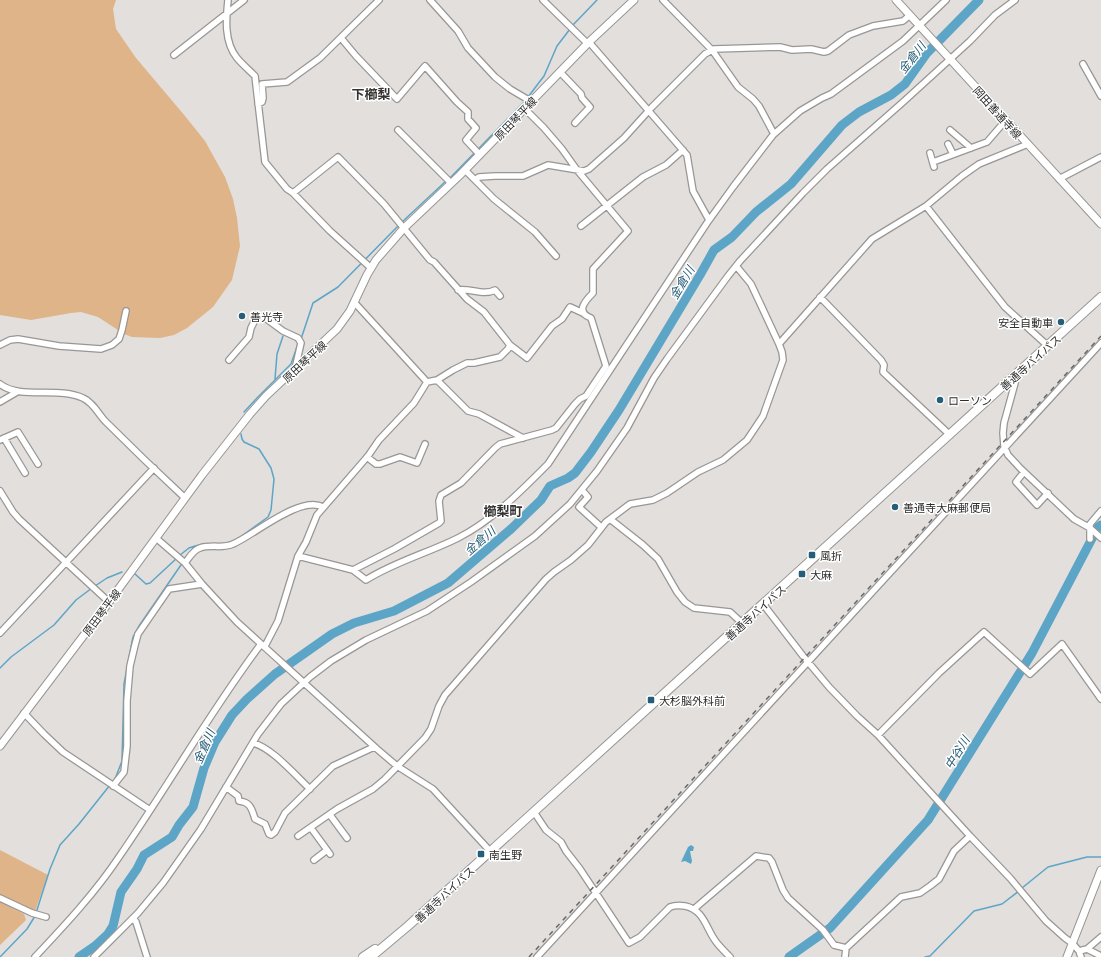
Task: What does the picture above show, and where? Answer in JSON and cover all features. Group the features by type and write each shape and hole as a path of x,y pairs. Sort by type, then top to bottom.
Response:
{"highway":[{"name":"善通寺バイパス","path":"371,957 408,926 1101,297"},
{"name":"善通寺バイパス","path":"363,957 408,926"}],"main road":[{"name":"原田琴平線","path":"0,746 109,602 185,498 250,414 294,369 337,329 350,311 371,268 401,225 449,181 465,170 478,152 524,109 528,99 560,72 588,43 634,0"},
{"name":"岡田善通寺線","path":"896,0 1101,224"},
{"path":"1067,957 1101,870"}],"street":[{"path":"228,0 226,12 228,40 237,57 247,66 254,76 265,162 287,189 371,268"},
{"path":"174,55 209,28 226,12 244,0"},
{"path":"258,104 262,102 263,98 262,84 287,82 320,58 379,0"},
{"path":"430,0 458,31 468,48 495,76 510,89 528,99"},
{"path":"543,0 588,43 683,150 689,159 694,191 709,220"},
{"path":"663,0 712,50 738,87 753,98 774,134"},
{"path":"353,570 394,549 439,523 441,521 439,501 441,495 461,483 500,444 556,428 580,399 588,398 732,187 774,134 800,111 831,94 877,62 921,27 946,0"},
{"path":"94,957 133,918 168,876 201,829 252,743 281,704 331,661 366,640 427,611 471,582 535,536 570,504 627,428 658,372 728,276 803,193 996,15 1015,0"},
{"path":"475,180 479,177 487,176 523,176 548,165 584,171 589,169 624,138 649,110 705,54 712,50 723,48 780,46 792,50 811,49 824,52 828,51 848,35 873,26 903,21 910,15"},
{"path":"341,38 397,99 425,66 457,102 468,112 468,119 476,128 466,140 478,152"},
{"path":"1083,64 1101,96"},
{"path":"560,72 590,107 575,123"},
{"path":"524,109 544,128 562,149 577,170 628,231 593,268 593,293 586,300 582,308 583,313"},
{"path":"930,152 933,164 953,154 987,142 1006,120"},
{"path":"398,130 409,145 432,160 449,181"},
{"path":"950,130 971,148"},
{"path":"948,144 953,154"},
{"path":"779,344 872,239 926,206 979,164 1028,144"},
{"path":"581,226 643,177 666,165 683,150"},
{"path":"293,193 338,157 401,225 466,300 484,312 510,345 527,358 552,326 562,320 570,307 591,318 606,366 548,464 492,515 458,538 386,568 366,580 353,570 298,556"},
{"path":"1059,179 1101,157"},
{"path":"465,170 494,199 535,232 556,256"},
{"path":"926,206 1005,307 1048,346"},
{"path":"298,836 373,789 397,766 431,729 439,706 445,695 546,579 588,545 601,527 610,519 630,504 653,500 667,493 698,472 723,460 747,440 763,416 783,360 779,344 751,284 737,267"},
{"path":"458,290 464,289 480,293 487,293 495,290 500,296"},
{"path":"820,297 881,360 884,364 883,372 950,435"},
{"path":"354,302 427,382"},
{"path":"0,345 10,340 18,339 59,346 101,349 112,345 119,339 126,311"},
{"path":"229,360 249,337 251,328 257,316 264,317 299,341 294,369"},
{"path":"537,957 1101,343"},
{"path":"35,957 76,913 119,857 208,720 263,645 278,621 298,556 306,542 317,515 323,507 367,457 379,440 414,403 427,382 437,380 467,363 474,364 500,357 510,345"},
{"path":"1013,377 1015,383 1004,423 1003,432 1005,448 1014,462 1074,519 1090,528 1101,538"},
{"path":"437,380 468,411 479,414 523,438"},
{"path":"0,384 5,389 17,392 64,393 82,397 90,402 104,420 185,498"},
{"path":"0,402 17,392"},
{"path":"25,472 2,439 18,432 38,464"},
{"path":"367,457 376,464 400,457 417,463 425,444"},
{"path":"0,633 154,468"},
{"path":"1024,472 1016,482 1037,505 1048,493"},
{"path":"582,490 588,497 579,507 601,527"},
{"path":"0,491 19,519 109,602"},
{"path":"181,560 200,547 231,545 271,520 306,505 314,504 323,507"},
{"path":"1090,539 1090,524 1101,511"},
{"path":"610,519 658,559 677,592 685,602 694,608 730,612 742,623"},
{"path":"156,538 181,560 237,622 397,766 433,789 490,851"},
{"path":"111,785 124,772 127,746 127,701 130,666 138,634 169,588 202,584"},
{"path":"763,604 829,687 878,735 1005,872 1046,921 1072,943 1079,951 1081,957"},
{"path":"878,735 938,673 984,632 1030,674 1062,644 1101,699"},
{"path":"24,713 63,752 150,810"},
{"path":"252,743 259,744 268,750 310,789"},
{"path":"226,787 238,796 239,801 247,803 251,807 255,819 265,824 269,834 271,835 275,832 285,813 333,766 374,746"},
{"path":"534,812 546,830 561,842 596,892 629,944 640,937 670,908 675,905 686,906 694,909 704,918 717,943 730,957"},
{"path":"330,815 347,838"},
{"path":"311,828 329,852 314,860"},
{"path":"844,957 846,948 901,897 920,892 939,879 954,851 970,836"},
{"path":"694,909 756,856 769,858 788,898 823,930 834,945 846,948"},
{"path":"0,898 35,914 46,917"},
{"path":"133,918 136,922 147,957"},
{"path":"1079,951 1087,949 1101,937"},
{"path":"1087,949 1101,956"}],"shaded area":[{"path":"0,0 116,0 113,9 116,29 136,58 205,141 225,177 233,199 240,246 232,280 213,307 187,328 174,335 160,338 132,337 124,334 98,317 81,312 31,320 0,315"},
{"path":"0,850 48,875 35,911 0,895"},
{"path":"0,902 24,914 26,920 0,945"}],"water":[{"path":"691,845 694,847 693,851 690,851 692,861 691,864 685,861 681,862 688,847"}],"waterway":[{"path":"572,26 597,0"},
{"name":"金倉川","path":"79,957 95,946 108,934 113,926 121,892 137,869 144,855 172,837 193,807 204,768 215,742 232,715 247,699 275,674 332,634 354,623 394,611 448,583 511,529 541,500 550,486 568,478 575,473 619,410 714,250 732,237 756,212 791,184 842,125 859,112 891,95 905,84 927,53 979,0"},
{"path":"528,97 544,76 557,46 570,29"},
{"path":"449,179 526,100"},
{"path":"402,222 446,181"},
{"path":"301,339 313,303 338,287 399,225"},
{"path":"275,379 277,354 283,336"},
{"path":"244,412 291,364 298,344"},
{"path":"239,538 268,517 271,510 274,479 271,468 259,449 244,442 241,434"},
{"name":"中谷川","path":"789,957 830,928 928,820 1032,653 1098,527 1101,525"},
{"path":"191,551 195,546 204,544"},
{"path":"180,555 189,548 195,546"},
{"path":"135,574 146,584 150,583 177,558"},
{"path":"115,779 122,761 124,684 133,637 183,562"},
{"path":"95,586 107,578 122,572"},
{"path":"0,668 11,657 54,625 76,600 92,588"},
{"path":"36,913 50,869 60,845 110,785"},
{"path":"1022,888 1048,867 1087,857 1101,857"},
{"path":"925,957 930,956 974,911 1002,904 1019,891"},
{"path":"0,957 27,929 35,916"}],"railway":[{"path":"529,957 1101,336"}],"place":[{"name":"善光寺","path":"242,316"},
{"name":"安全自動車","path":"1061,322"},
{"name":"ローソン","path":"940,400"},
{"name":"善通寺大麻郵便局","path":"895,507"},
{"name":"風折","path":"812,555"},
{"name":"大麻","path":"802,574"},
{"name":"大杉脳外科前","path":"651,700"},
{"name":"南生野","path":"481,854"}],"district":[{"name":"下櫛梨","path":"371,93"},
{"name":"櫛梨町","path":"503,510"}]}
